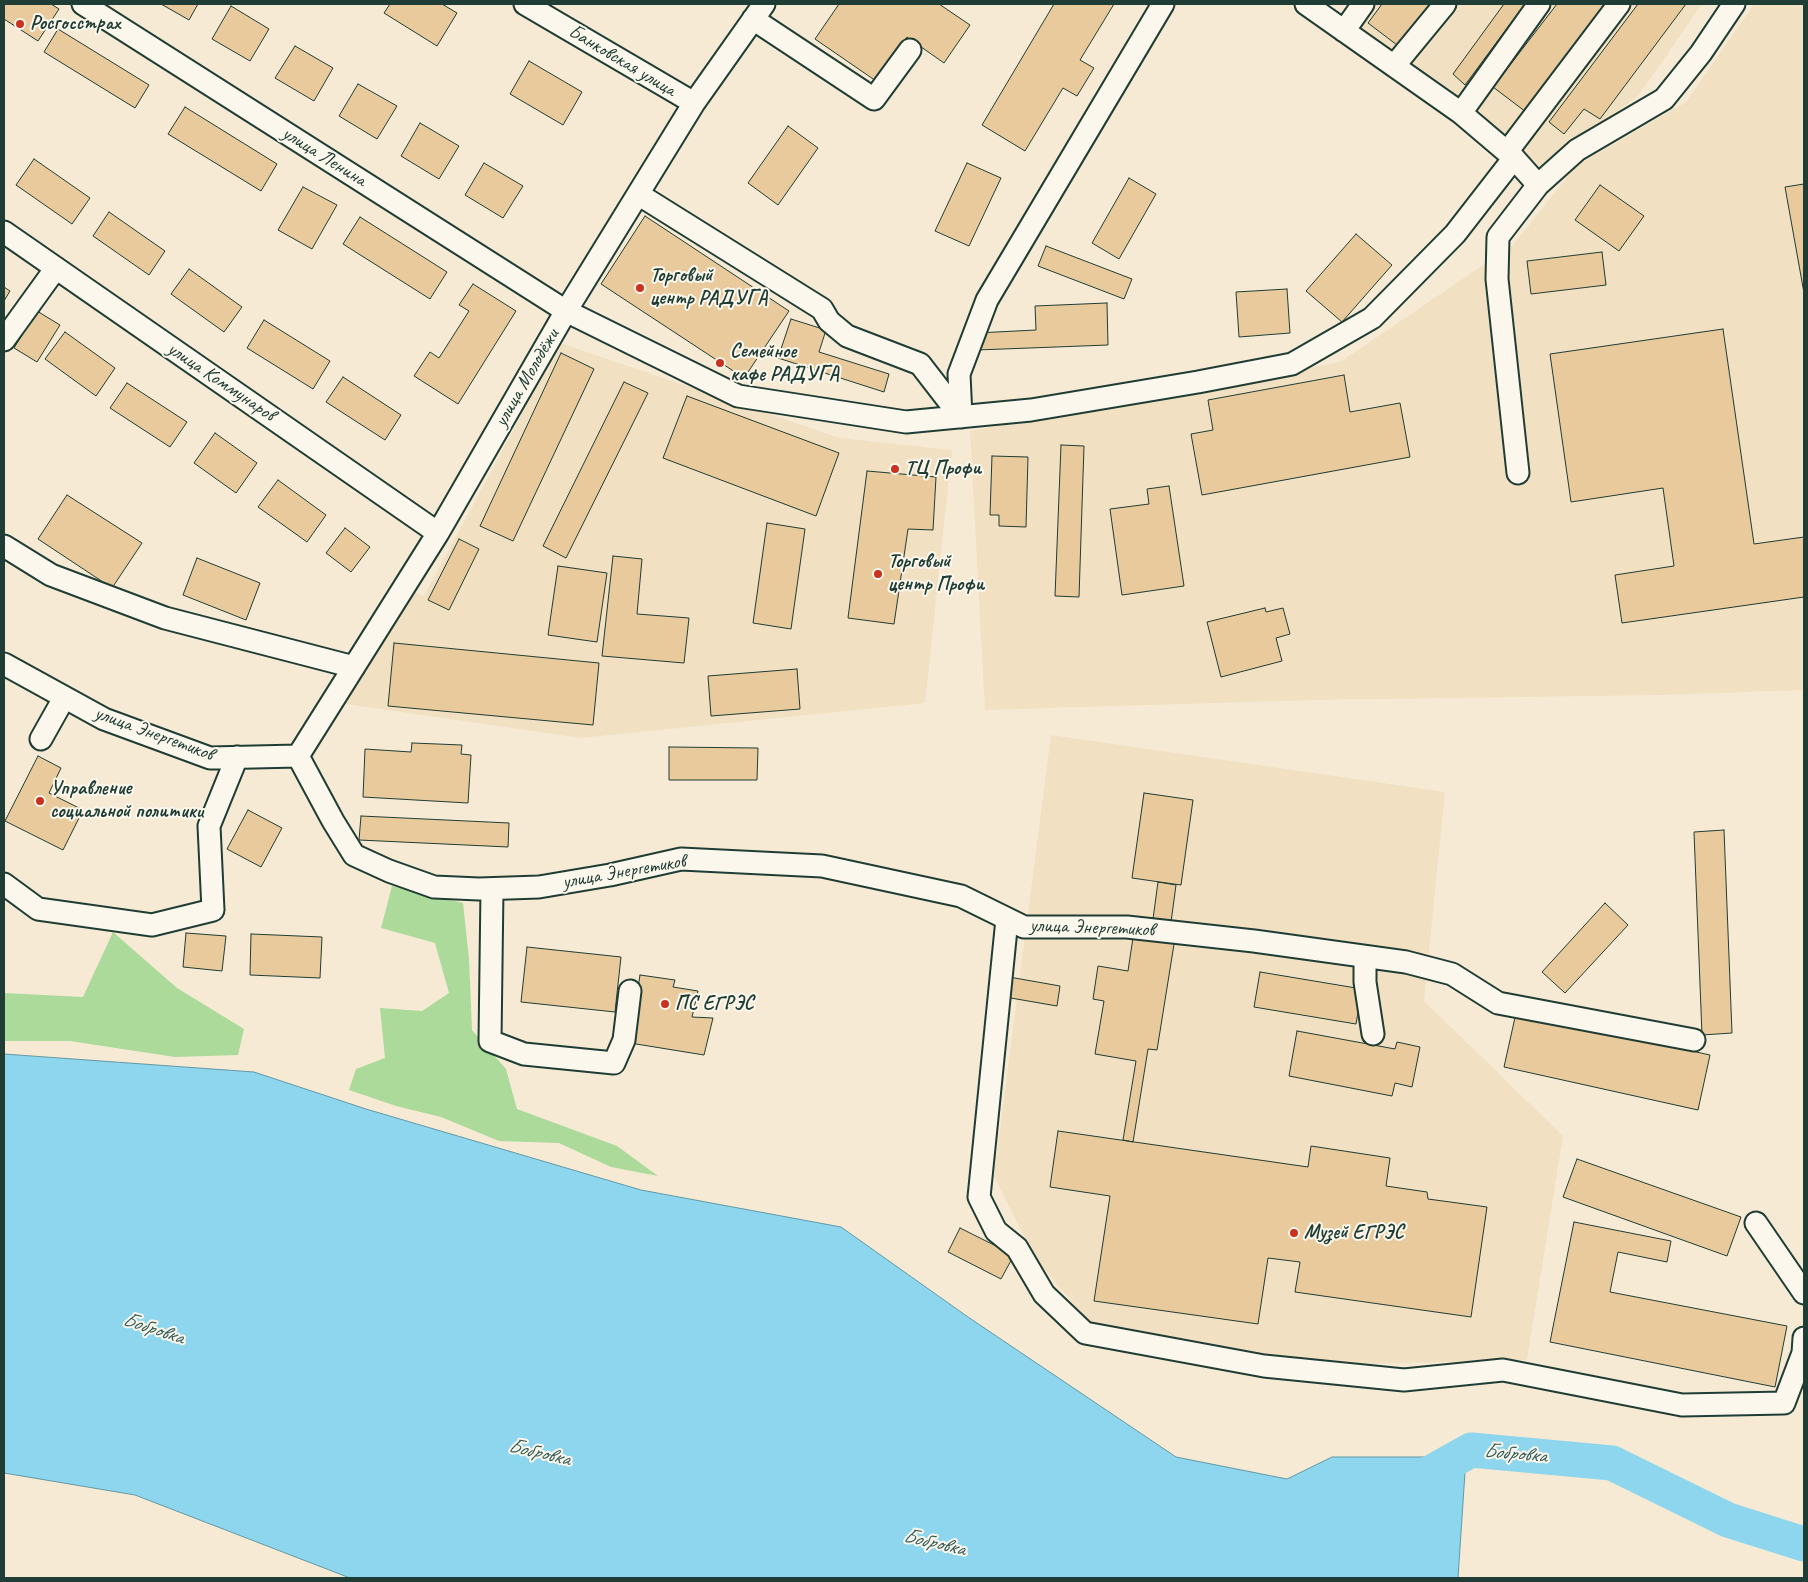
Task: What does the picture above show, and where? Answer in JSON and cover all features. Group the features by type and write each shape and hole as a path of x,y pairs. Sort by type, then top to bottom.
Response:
{"street":[{"name":"улица Ленина","path":"83,4 566,311 738,396 906,422 1031,410 1292,364 1372,318 1455,234 1619,4"},
{"name":"Банковская улица","path":"525,4 694,103"},
{"path":"961,417 959,374 987,300 1164,4"},
{"path":"1306,4 1461,113 1511,155 1538,185"},
{"path":"1344,31 1363,4"},
{"path":"1394,66 1445,4"},
{"path":"1461,113 1538,4"},
{"path":"1518,473 1497,279 1498,237 1538,185 1577,150 1664,99 1701,53 1734,4"},
{"name":"улица Молодёжи","path":"298,756 438,533 566,311 694,103 759,11"},
{"path":"759,11 874,99 910,50"},
{"path":"638,194 822,309 829,321 847,336 920,364 961,417"},
{"name":"улица Коммунаров","path":"4,232 438,533"},
{"path":"4,340 56,268"},
{"path":"4,546 51,575 165,618 354,667"},
{"name":"улица Энергетиков","path":"4,664 104,719 210,758 298,756 333,822 354,855 389,871 434,887 492,889 539,887 610,875 681,859 742,860 822,866 961,896 1024,928 1127,928 1254,941 1406,962 1452,974 1498,1003 1694,1040"},
{"path":"41,740 64,698"},
{"path":"4,884 38,909 152,925 213,910 209,826 237,757"},
{"path":"492,889 490,1041 524,1054 614,1063 624,1040 630,992"},
{"path":"1007,919 980,1197 996,1231 1017,1248 1044,1294 1085,1333 1264,1366 1404,1380 1503,1370 1682,1405 1784,1403 1803,1353 1804,1338"},
{"path":"1365,957 1365,982 1373,1034"},
{"path":"1756,1223 1804,1293"}],"shaded area":[{"path":"1373,4 1702,4 1639,95 1541,167 1449,88 1356,27"},
{"path":"1754,4 1804,4 1804,690 1661,695 1314,700 985,710 970,431 1340,362 1513,245 1576,166 1686,102"},
{"path":"560,343 840,438 952,450 925,703 581,738 346,704 411,591 424,596"},
{"path":"1051,735 1445,792 1424,1001 1563,1136 1527,1360 1318,1365 1089,1322 1034,1257 994,1176"}],"green space":[{"path":"392,886 463,903 469,959 472,1030 506,1069 517,1109 617,1146 658,1176 611,1167 559,1143 499,1141 441,1117 396,1106 349,1090 356,1069 385,1058 380,1008 422,1011 449,993 435,943 381,928"},
{"path":"113,932 177,988 244,1029 238,1055 175,1057 70,1041 4,1041 4,993 83,997"}],"water":[{"path":"4,1054 254,1072 366,1109 641,1190 841,1227 968,1317 1176,1457 1287,1479 1332,1457 1466,1457 1458,1578 350,1578 135,1495 4,1473"}],"building":[{"path":"4,4 51,4 59,9 38,41 4,19"},
{"path":"161,4 198,4 189,20"},
{"path":"390,4 442,4 457,13 437,46 384,13"},
{"path":"839,4 939,4 970,25 944,63 907,37 876,81 815,39"},
{"path":"1054,4 1114,4 1080,60 1094,68 1077,96 1063,88 1025,151 982,125"},
{"path":"1382,4 1430,4 1397,45 1368,23"},
{"path":"1504,4 1525,4 1465,85 1453,74"},
{"path":"1557,4 1607,4 1526,112 1493,87"},
{"path":"1638,4 1686,4 1600,119 1584,109 1564,134 1549,122"},
{"path":"231,6 269,29 250,61 212,39"},
{"path":"58,29 149,85 135,108 44,52"},
{"path":"295,46 333,68 314,101 275,78"},
{"path":"529,61 582,92 563,125 510,94"},
{"path":"358,84 397,106 377,139 339,116"},
{"path":"185,107 277,164 261,191 168,134"},
{"path":"420,123 459,146 439,179 401,156"},
{"path":"788,126 818,148 778,205 748,183"},
{"path":"34,159 90,198 72,224 16,185"},
{"path":"484,163 523,186 503,218 465,195"},
{"path":"967,163 1001,178 969,246 935,231"},
{"path":"1129,178 1156,194 1119,259 1092,243"},
{"path":"1804,184 1804,293 1785,187"},
{"path":"1600,185 1644,216 1619,251 1575,220"},
{"path":"303,187 337,205 312,249 278,230"},
{"path":"109,212 165,251 149,275 93,236"},
{"path":"645,216 789,311 744,378 601,284"},
{"path":"360,217 447,272 430,299 343,244"},
{"path":"1356,234 1392,265 1342,322 1306,291"},
{"path":"1046,246 1132,279 1124,299 1038,266"},
{"path":"1602,252 1606,285 1531,294 1527,261"},
{"path":"189,269 242,307 224,332 171,294"},
{"path":"473,284 516,311 458,404 414,376 430,352 439,358 469,311 459,305"},
{"path":"4,287 10,291 4,301"},
{"path":"1287,289 1290,333 1239,337 1236,292"},
{"path":"1107,303 1108,345 977,350 976,333 1036,330 1035,306"},
{"path":"37,311 60,325 37,362 14,348"},
{"path":"791,319 826,330 819,352 889,374 884,392 778,358"},
{"path":"264,320 330,361 313,389 247,348"},
{"path":"1723,329 1754,544 1804,537 1804,597 1622,623 1615,575 1674,566 1663,488 1571,502 1550,354"},
{"path":"65,332 115,368 96,396 45,359"},
{"path":"561,353 594,369 513,541 480,526"},
{"path":"1344,375 1350,412 1400,403 1410,457 1202,495 1191,434 1213,430 1208,400"},
{"path":"343,377 401,415 385,440 326,402"},
{"path":"624,382 648,393 566,558 543,546"},
{"path":"127,383 187,422 170,447 110,408"},
{"path":"687,396 839,453 816,516 663,458"},
{"path":"215,433 257,463 236,493 194,463"},
{"path":"1061,445 1084,446 1079,597 1055,596"},
{"path":"992,456 1028,457 1026,527 999,526 999,515 990,515"},
{"name":"Торговый центр Профи","path":"867,471 936,477 933,530 908,529 894,624 848,618"},
{"path":"278,480 326,515 307,542 258,507"},
{"path":"1169,486 1184,586 1122,595 1110,509 1149,504 1147,489"},
{"path":"67,495 142,543 112,588 38,539"},
{"path":"767,523 805,529 791,629 753,623"},
{"path":"345,528 370,547 351,572 326,553"},
{"path":"459,539 479,549 449,610 428,600"},
{"path":"613,556 642,559 637,614 689,618 684,663 602,656"},
{"path":"197,558 260,583 246,620 183,595"},
{"path":"558,566 607,573 597,642 548,635"},
{"path":"1265,608 1266,612 1283,608 1290,634 1276,638 1282,661 1221,677 1207,622"},
{"path":"394,643 599,663 593,725 388,706"},
{"path":"797,669 800,709 711,716 708,676"},
{"path":"412,743 462,745 461,754 471,755 468,803 363,797 365,749 411,752"},
{"path":"669,747 758,748 757,780 669,780"},
{"name":"Управление социальной политики","path":"38,756 61,768 49,793 83,810 63,850 5,821"},
{"path":"1144,793 1193,800 1181,885 1132,878"},
{"path":"248,810 282,828 261,867 227,849"},
{"path":"361,816 509,823 508,847 359,840"},
{"path":"1724,830 1732,1033 1702,1035 1694,832"},
{"path":"1158,882 1176,885 1169,937 1151,934"},
{"path":"1605,903 1628,925 1565,993 1542,972"},
{"path":"1134,931 1175,938 1157,1050 1148,1049 1133,1142 1123,1140 1136,1061 1095,1054 1104,1001 1093,999 1098,966 1128,971"},
{"path":"186,933 226,936 222,971 183,967"},
{"path":"251,934 322,937 320,978 250,975"},
{"path":"527,947 621,957 615,1012 521,1002"},
{"path":"1260,972 1362,989 1356,1024 1254,1007"},
{"name":"ПС ЕГРЭС","path":"640,975 675,980 673,987 698,991 692,1017 713,1018 704,1055 630,1043"},
{"path":"1009,977 1060,986 1057,1006 1005,997"},
{"path":"1516,1013 1710,1055 1698,1110 1504,1067"},
{"path":"1297,1031 1395,1049 1397,1042 1420,1047 1412,1087 1395,1083 1392,1096 1289,1076"},
{"name":"Музей ЕГРЭС","path":"1058,1131 1308,1167 1311,1146 1390,1158 1386,1186 1427,1192 1428,1199 1487,1207 1471,1317 1295,1292 1300,1262 1268,1258 1258,1324 1094,1301 1110,1196 1050,1187"},
{"path":"1577,1159 1741,1217 1727,1256 1563,1197"},
{"path":"1574,1222 1671,1241 1667,1262 1618,1252 1610,1292 1787,1326 1775,1387 1550,1342"},
{"path":"960,1228 1014,1255 1001,1279 948,1252"}],"waterway":[{"name":"Бобровка","path":"1416,1481 1471,1450 1612,1463 1728,1520 1804,1544"}],"place":[{"name":"Росгосстрах","path":"20,24"},
{"name":"Торговый центр РАДУГА","path":"640,288"},
{"name":"Семейное кафе РАДУГА","path":"720,363"},
{"name":"ТЦ Профи","path":"895,469"},
{"name":"Торговый центр Профи","path":"878,574"},
{"name":"Управление социальной политики","path":"40,801"},
{"name":"ПС ЕГРЭС","path":"665,1004"},
{"name":"Музей ЕГРЭС","path":"1294,1233"}]}
